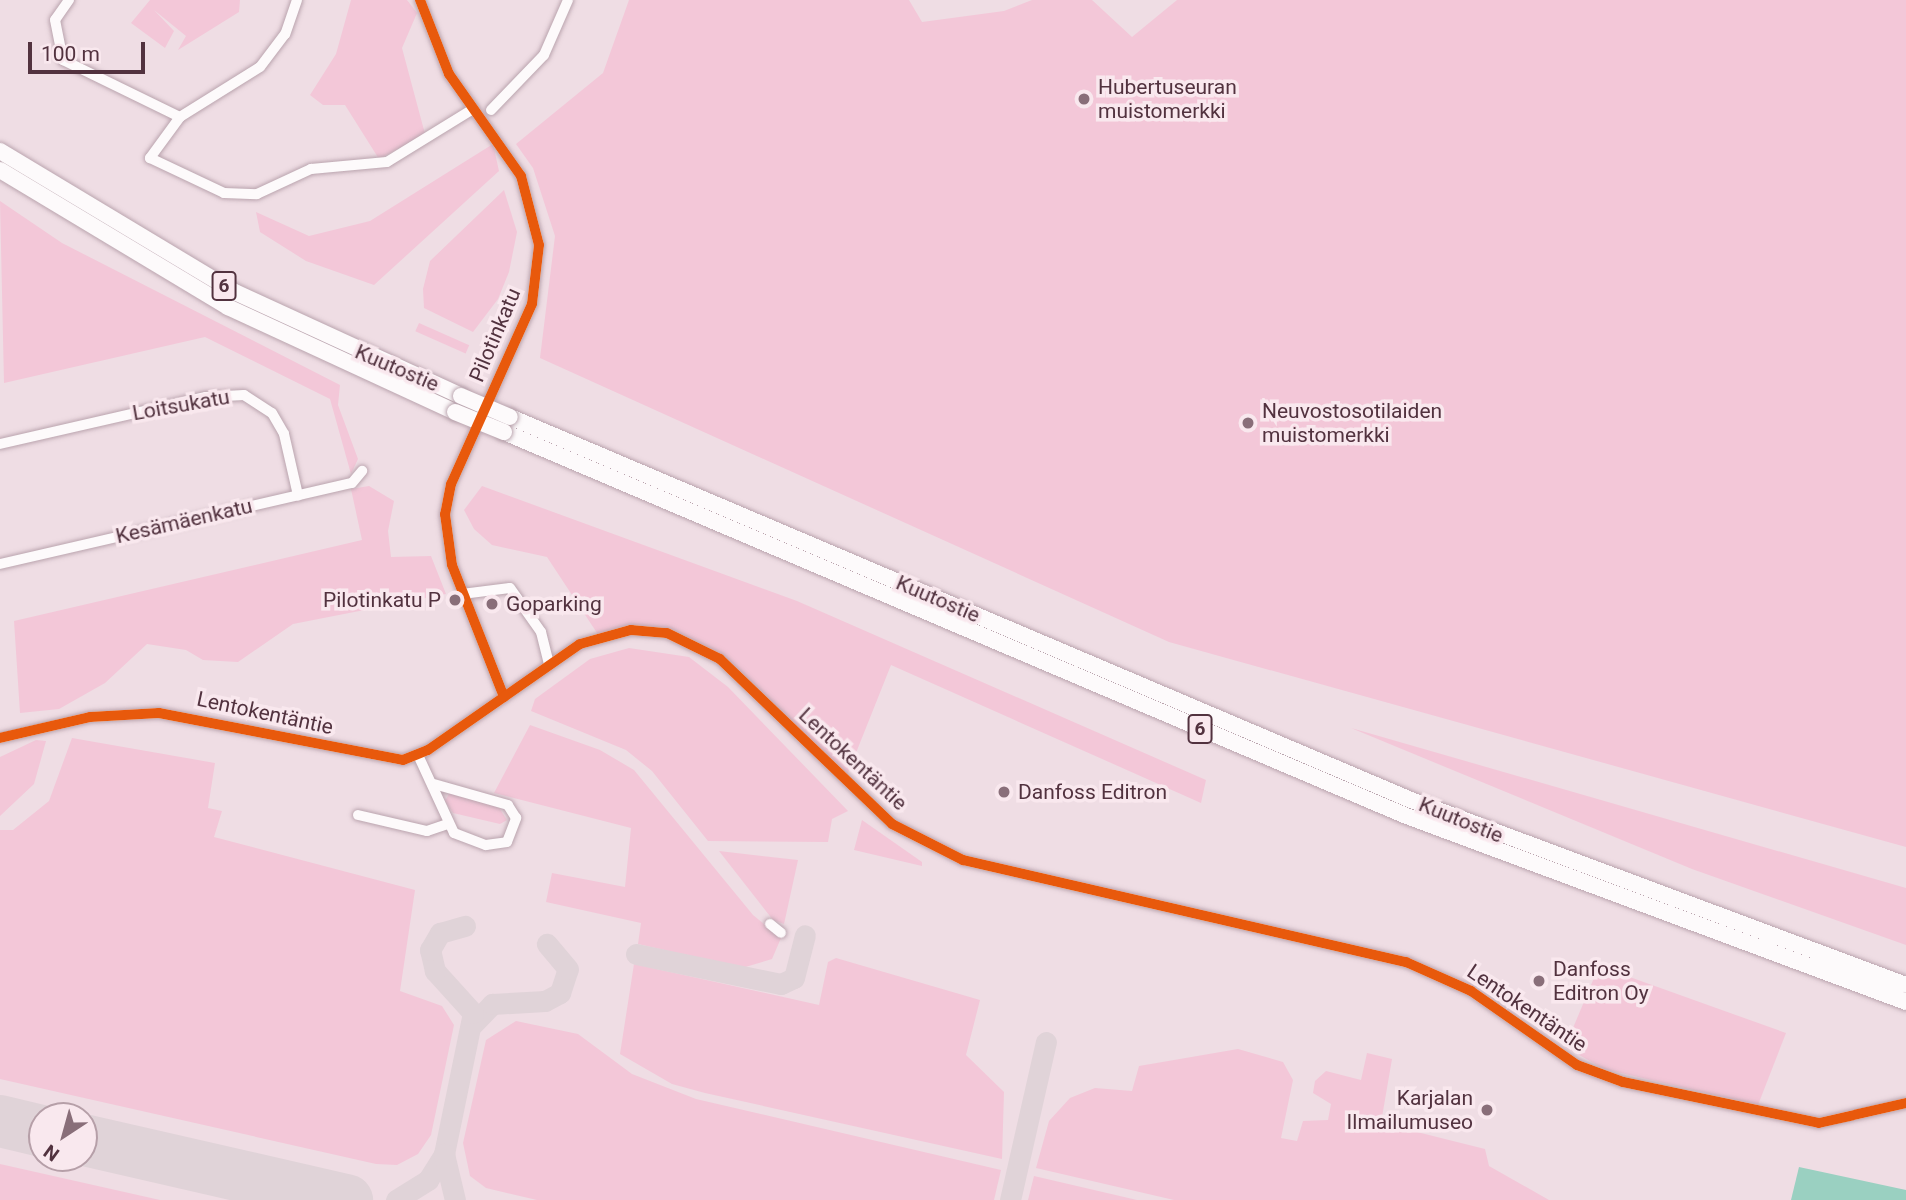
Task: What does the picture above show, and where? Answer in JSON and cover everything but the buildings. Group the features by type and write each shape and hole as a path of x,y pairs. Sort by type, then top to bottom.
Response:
{"highway":[{"path":"0,140 177,261"},
{"name":"Kuutostie","path":"0,151 177,261 461,396 507,425 1404,815 1590,889 1906,1002"},
{"name":"Kuutostie","path":"0,170 167,275 455,412 507,425 1411,800 1906,985"},
{"path":"0,178 167,275"}],"street":[{"path":"69,0 55,20 64,60 180,117"},
{"path":"297,0 285,34 260,67 180,117 152,149 150,158 224,193 257,194 311,169 387,162 473,109"},
{"name":"Pilotinkatu","path":"420,0 444,63 521,176 535,211 540,254 532,304 451,484 447,542 462,594 504,697"},
{"path":"491,110 544,55 568,0"},
{"name":"Loitsukatu","path":"0,444 206,397 244,395 272,413 284,434 298,495"},
{"name":"Kesämäenkatu","path":"0,564 352,483 362,471"},
{"path":"462,594 510,588 541,632 549,665"},
{"name":"Lentokentäntie","path":"0,738 90,717 159,713 379,758 418,755 580,644 617,632 647,630 687,640 720,659 864,803 926,844 1007,873 1406,962 1471,990 1599,1075 1819,1123 1906,1104"},
{"path":"418,755 433,784 447,824 465,839 503,845 516,818 508,805 433,784"},
{"path":"358,815 427,831 447,824"},
{"path":"770,924 781,933"}],"shaded area":[{"path":"150,0 240,0 239,12 178,50 186,36 154,10 174,31 165,48 131,23"},
{"path":"351,0 407,0 417,13 402,48 425,134 379,159 345,105 323,105 310,95 336,54"},
{"path":"629,0 909,0 922,22 1004,11 1032,0 1092,0 1132,37 1177,0 1906,0 1906,847 1169,642 540,358 555,236 533,168 516,144 603,73"},
{"path":"493,144 499,171 374,285 306,261 260,232 256,212 309,236 370,221"},
{"path":"504,190 517,232 509,272 498,299 473,332 424,308 423,289 430,261"},
{"path":"0,201 62,243 340,385 338,405 358,459 351,474 330,399 205,337 4,383"},
{"path":"419,323 469,345 466,354 415,331"},
{"path":"369,486 394,501 388,531 391,557 431,556 446,594 293,624 238,662 203,660 186,650 147,644 105,683 59,709 20,713 14,621 362,540 351,489"},
{"path":"482,486 797,601 1206,780 1201,803 891,665 844,783 720,659 667,633 599,636 547,557 492,545 474,529 464,510"},
{"path":"629,648 689,657 728,687 848,811 832,819 828,842 708,841 652,771 626,750 531,711 535,699 590,659"},
{"path":"530,725 600,750 634,770 753,915 781,938 772,959 742,968 638,944 641,923 546,902 552,873 625,887 631,828 494,793"},
{"path":"1351,728 1906,888 1906,945 1692,869"},
{"path":"72,738 215,763 208,808 222,811 214,837 415,890 400,991 442,1006 454,1025 431,1135 418,1154 397,1165 376,1164 0,1079 0,830 13,830 49,801"},
{"path":"36,740 46,741 34,784 0,816 0,757"},
{"path":"450,792 498,806 507,820 500,824 453,813 445,801"},
{"path":"862,820 922,862 922,866 854,850"},
{"path":"719,851 798,860 784,924 773,920"},
{"path":"836,958 980,1000 966,1055 1004,1092 1002,1159 672,1084 620,1054 634,964 819,1005 828,962"},
{"path":"1599,966 1786,1033 1758,1105 1604,1069 1565,1047"},
{"path":"516,1021 578,1034 632,1074 696,1099 1001,1170 994,1200 537,1200 486,1188 470,1176 463,1143 486,1040"},
{"path":"1238,1049 1283,1062 1293,1080 1281,1138 1297,1141 1303,1121 1328,1120 1331,1104 1313,1093 1315,1081 1326,1071 1361,1080 1367,1053 1392,1059 1381,1123 1485,1149 1489,1166 1549,1200 1174,1200 1036,1168 1049,1121 1070,1098 1095,1088 1132,1091 1139,1066"},
{"path":"0,1164 160,1200 0,1200"},
{"path":"1799,1167 1906,1190 1906,1200 1791,1200"},
{"path":"1034,1176 1137,1200 1028,1200"}],"taxiway":[{"path":"444,1154 473,1013 435,971 430,950 440,933 465,926"},
{"path":"636,954 781,984 794,978 805,935"},
{"path":"473,1024 492,1004 545,1001 560,993 568,969 547,944"},
{"path":"1010,1200 1046,1042"},
{"path":"396,1200 428,1180 444,1154 455,1200"}],"runway":[{"path":"0,1121 28,1128"},
{"path":"98,1143 347,1200"}],"cycle path":[{"path":"420,0 449,74 521,176 539,245 532,304 451,484 445,514 452,565 504,697"},
{"path":"0,738 90,717 159,713 403,760 428,750 580,644 631,630 667,633 720,659 892,824 963,860 1406,962 1471,991 1577,1065 1623,1082 1819,1123 1906,1103"}],"place":[{"name":"Hubertuseuran muistomerkki","path":"1084,99"},
{"name":"Neuvostosotilaiden muistomerkki","path":"1248,423"},
{"name":"Pilotinkatu P","path":"455,600"},
{"name":"Goparking","path":"492,604"},
{"name":"Danfoss Editron","path":"1004,792"},
{"name":"Danfoss Editron Oy","path":"1539,981"},
{"name":"Karjalan Ilmailumuseo","path":"1487,1110"}]}
